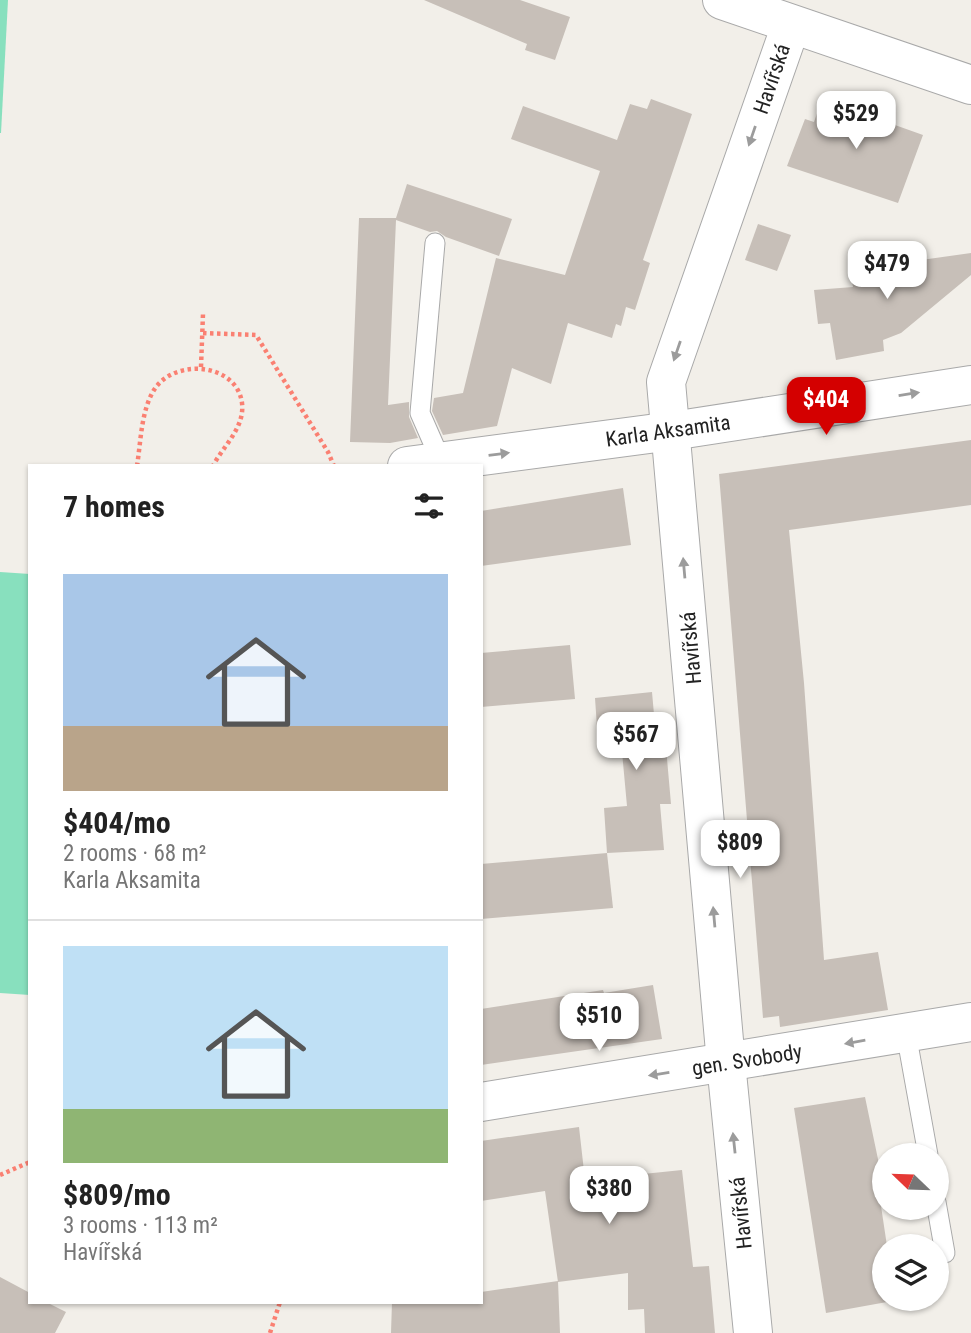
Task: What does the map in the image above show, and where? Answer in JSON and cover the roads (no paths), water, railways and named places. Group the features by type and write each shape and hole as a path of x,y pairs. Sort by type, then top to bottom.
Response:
{"street":[{"path":"722,0 971,85"},
{"name":"Havířská","path":"753,1333 726,1063 666,382 791,25"},
{"name":"Karla Aksamita","path":"424,463 672,431 971,385"},
{"name":"gen. Svobody","path":"483,1102 971,1022"}],"lane":[{"path":"424,463 419,413 435,243"},
{"path":"906,1033 926,1143"}]}
